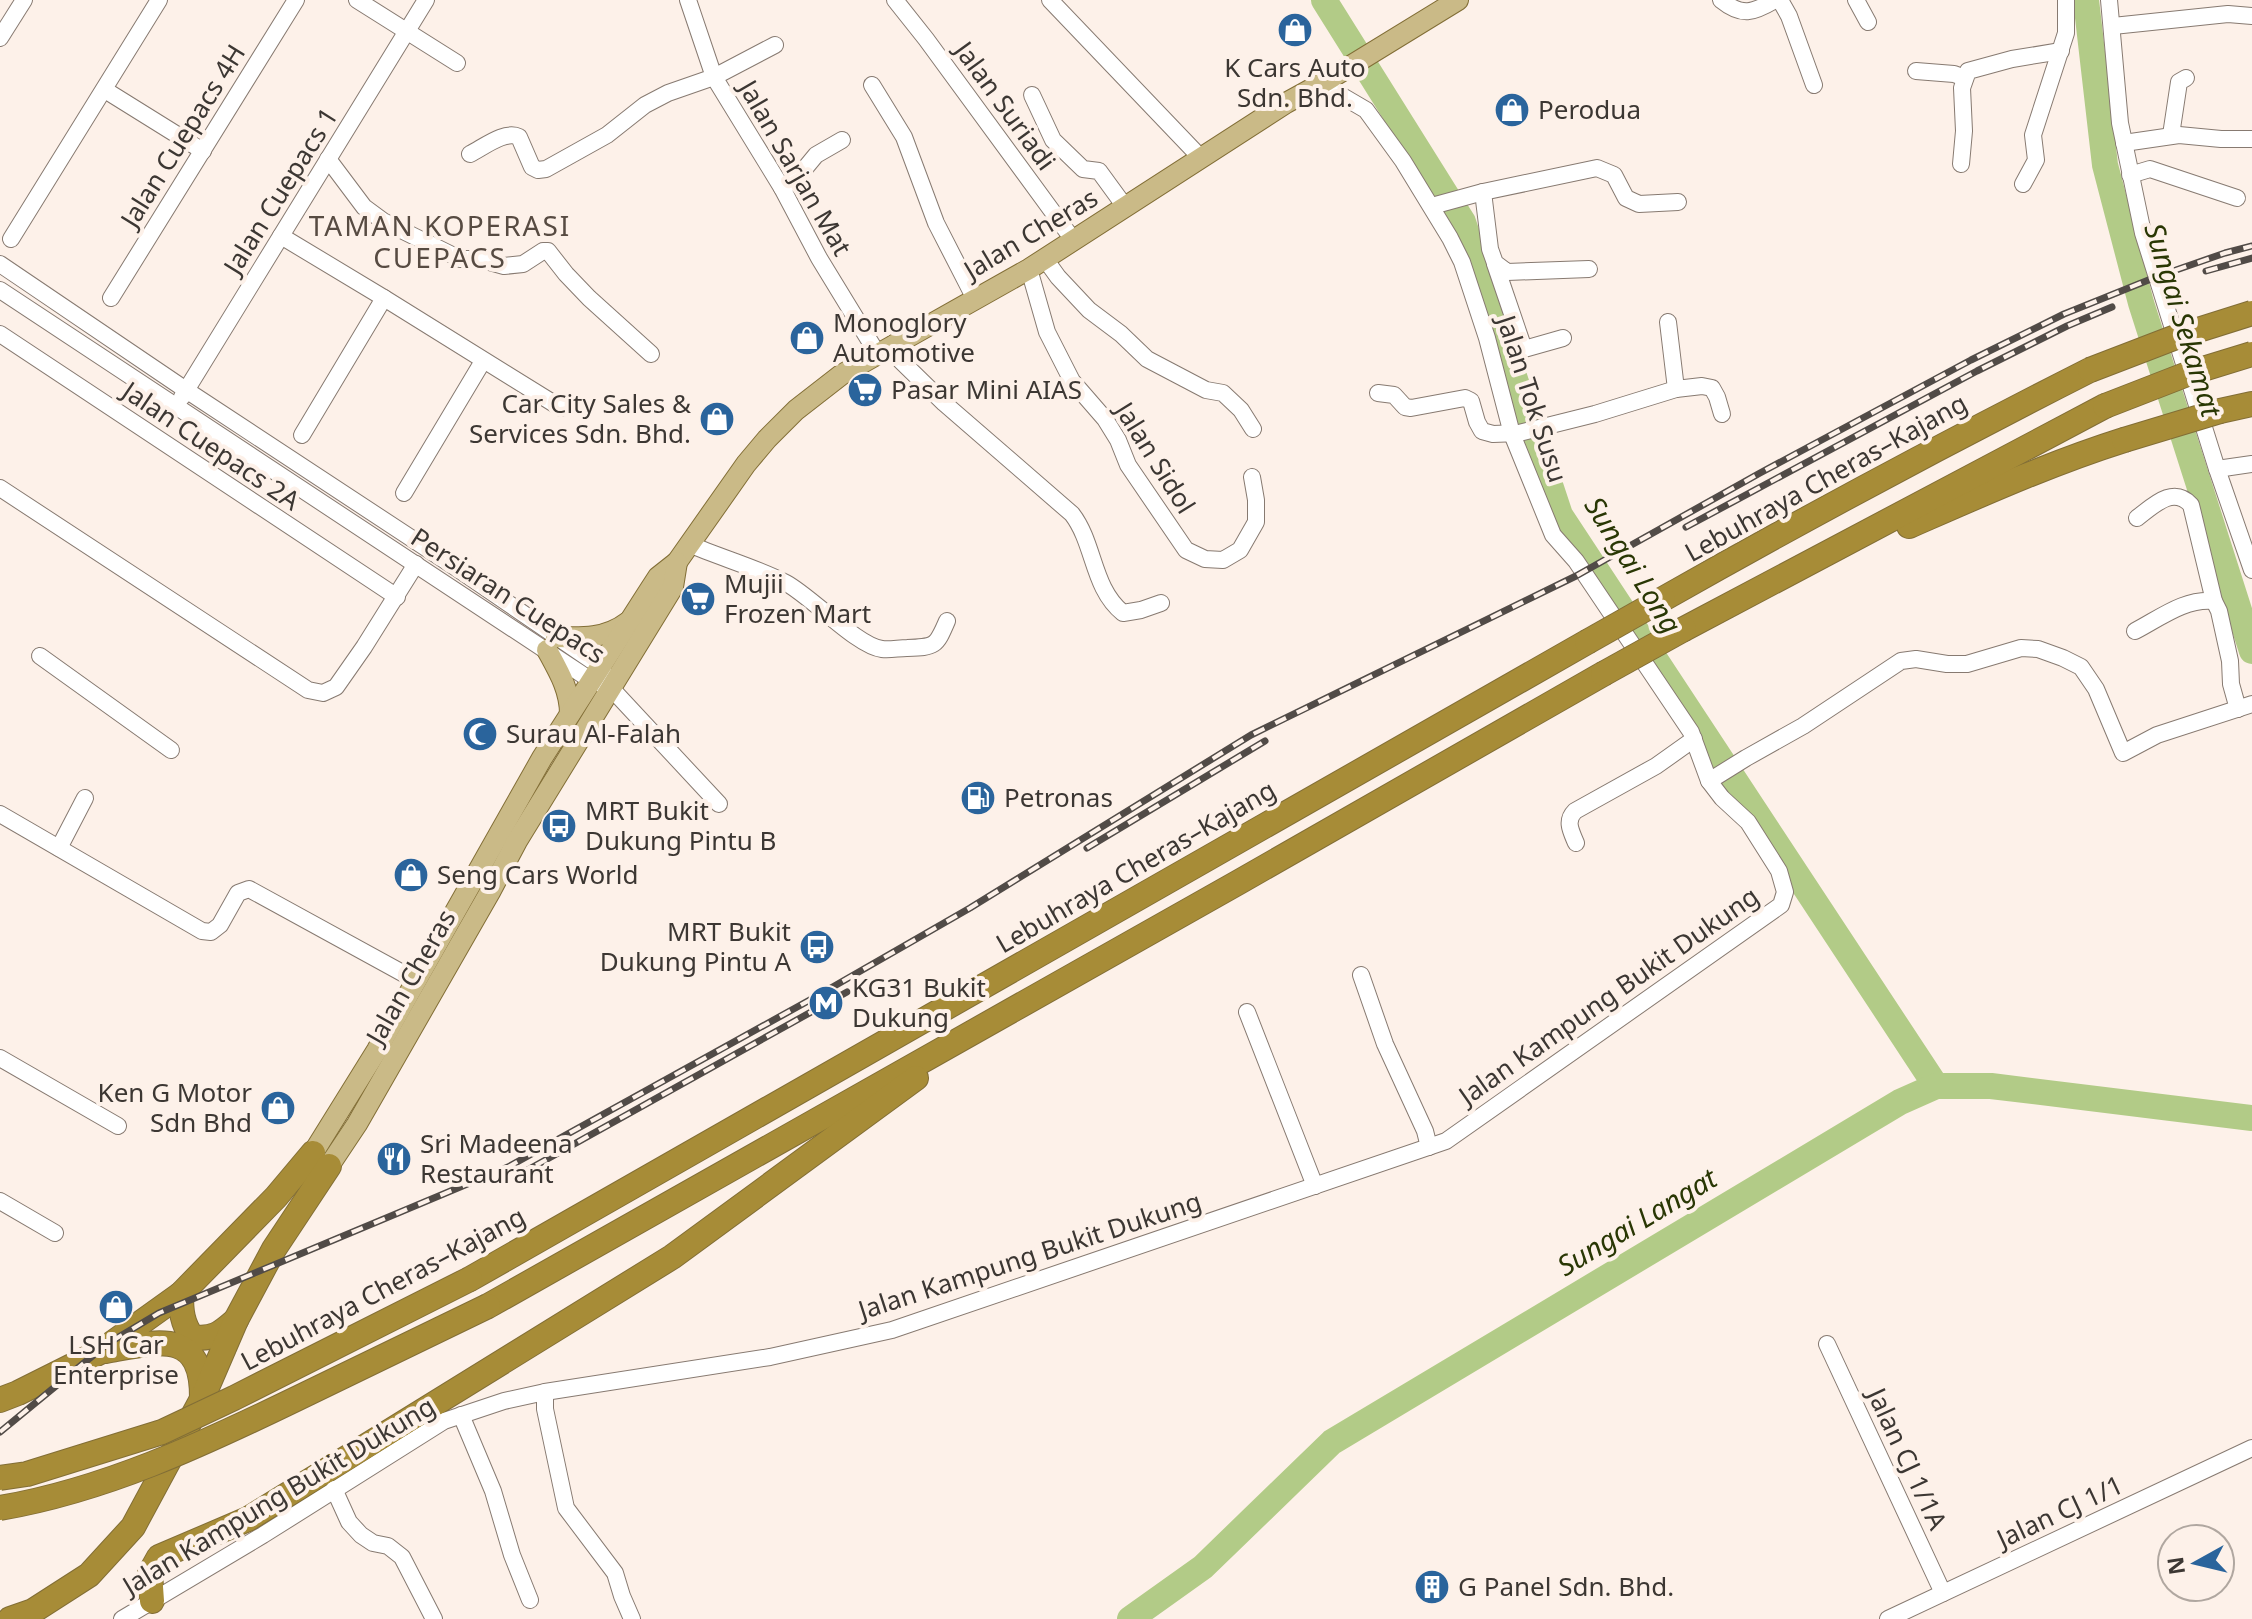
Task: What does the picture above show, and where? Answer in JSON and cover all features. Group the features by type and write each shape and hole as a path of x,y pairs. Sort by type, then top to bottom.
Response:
{"highway":[{"name":"Lebuhraya Cheras–Kajang","path":"0,1478 27,1474 162,1432 470,1279 1804,519 2090,370 2176,337 2252,313"},
{"path":"0,1508 32,1502 149,1466 250,1421 488,1306 1684,629 2105,406 2190,373 2252,354"},
{"path":"1831,551 1888,535 2094,449 2252,404"},
{"path":"152,1601 150,1573 159,1557 248,1519 672,1257 1009,1011"},
{"path":"0,1400 100,1352 181,1294 276,1197 321,1160"},
{"path":"10,1619 33,1611 89,1575 133,1527 202,1399 236,1320 321,1160"},
{"path":"181,1294 181,1312 192,1337 206,1339 221,1333 236,1320"},
{"path":"100,1352 161,1342 182,1348 196,1362 202,1377 202,1399"}],"main road":[{"name":"Jalan Cheras","path":"321,1160 357,1124 490,892 630,621 658,577 677,562 746,464 784,420 841,375 1037,264 1286,103 1458,0"},
{"name":"Jalan Cheras","path":"321,1160 339,1114 542,758 570,714 673,587 677,562"},
{"path":"570,714 570,698 552,643 600,636 630,621"}],"street":[{"path":"0,38 24,0"},
{"name":"Jalan Cuepacs 4H","path":"111,298 296,0"},
{"path":"357,0 457,63"},
{"name":"Jalan Cuepacs 1","path":"176,407 426,0"},
{"name":"Jalan Sarjan Mat","path":"688,0 714,77 782,188 819,258 886,348 1072,514 1081,526 1106,595 1117,608 1123,613 1161,603"},
{"name":"Jalan Suriadi","path":"895,0 1074,241"},
{"path":"1050,0 1201,158"},
{"path":"1721,0 1734,11 1749,12 1778,0 1789,16 1814,85"},
{"path":"1856,0 1868,22"},
{"path":"2023,184 2036,160 2033,135 2066,33 2066,0"},
{"path":"2109,0 2124,143 2143,233 2252,570"},
{"path":"11,239 105,90 154,2"},
{"path":"2113,26 2228,14 2252,16"},
{"path":"470,154 513,134 519,137 532,167 546,169 607,135 645,105 668,93 714,77 775,45"},
{"path":"1961,164 1964,131 1962,88 1968,71 2061,51"},
{"path":"1916,71 1954,74 1965,78"},
{"name":"Jalan Tok Susu","path":"1335,75 1337,93 1366,110 1436,205 1462,262 1516,434 1553,535 1576,561 1691,732 1714,778"},
{"path":"2171,135 2179,82 2186,78"},
{"path":"872,85 904,137 936,223 975,299"},
{"path":"105,90 203,151"},
{"path":"1032,95 1053,140 1083,169 1099,171 1126,208"},
{"path":"2124,143 2171,135 2252,139"},
{"path":"782,188 797,178 816,155 842,140"},
{"path":"328,159 364,207 383,221 460,259 479,259 504,266 523,264 548,251 589,298 651,354"},
{"path":"1436,205 1597,168 1614,175 1626,198 1639,204 1678,202"},
{"path":"2130,175 2150,169 2237,198"},
{"path":"1480,193 1490,249 1524,349 1563,338"},
{"path":"281,236 561,408"},
{"path":"1495,263 1507,272 1589,269"},
{"name":"Persiaran Cuepacs","path":"0,264 458,569 601,678 719,804"},
{"path":"1037,264 1058,277 1089,310 1147,359 1206,390 1223,393 1241,410 1253,429"},
{"name":"Jalan Sidol","path":"1037,264 1047,332 1072,381 1105,419 1128,465 1186,550 1205,559 1223,560 1240,550 1256,522 1252,477"},
{"name":"Persiaran Cuepacs","path":"0,290 416,564 552,643"},
{"path":"302,435 384,298"},
{"path":"1668,322 1676,389"},
{"name":"Jalan Cuepacs 2A","path":"0,334 397,597"},
{"path":"404,493 483,361"},
{"path":"1378,393 1394,395 1405,407 1411,408 1465,398 1471,401 1482,431 1493,434 1516,434 1676,389 1702,386 1712,388 1722,414"},
{"path":"2217,469 2252,464"},
{"path":"0,510 5,491 308,690 323,693 336,687 416,564"},
{"path":"1714,778 1803,726 1901,661 1916,659 1967,664 2021,648 2038,649 2081,667 2096,689 2123,753 2157,735 2246,706 2231,684 2230,661 2219,611 2191,505 2176,496 2164,498 2137,518"},
{"path":"689,544 790,585 861,639 880,649 930,648 938,642 947,621"},
{"path":"2135,631 2199,599 2214,601"},
{"path":"40,656 171,750"},
{"path":"1576,843 1569,823 1575,811 1656,766 1694,739"},
{"name":"Jalan Kampung Bukit Dukung","path":"122,1619 444,1421 504,1401 545,1392 770,1357 892,1330 1446,1141 1781,905 1785,892 1779,871 1748,822 1722,798 1714,778"},
{"path":"59,848 85,798"},
{"path":"0,814 202,931 211,932 220,925 238,893 249,889 417,981"},
{"path":"1361,975 1385,1044 1425,1131 1429,1147"},
{"path":"1247,1012 1315,1186"},
{"path":"0,1058 118,1126"},
{"path":"0,1201 55,1233"},
{"name":"Jalan CJ 1/1A","path":"1827,1344 1943,1593"},
{"path":"545,1392 545,1409 566,1508 615,1573 632,1619"},
{"path":"461,1415 493,1491 512,1555 530,1600"},
{"name":"Jalan CJ 1/1","path":"1888,1619 2252,1448"},
{"path":"334,1489 349,1522 361,1535 373,1543 388,1546 402,1557 434,1619"}],"waterway":[{"name":"Sungai Long","path":"1324,0 1463,222 1560,515 1936,1086"},
{"name":"Sungai Sekamat","path":"2086,0 2105,165 2141,303 2252,651"},
{"name":"Sungai Langat","path":"1130,1619 1203,1567 1332,1442 1900,1102 1936,1086 1991,1086 2252,1118"}],"railway":[{"path":"0,1432 107,1344 159,1313 508,1167 970,908 1251,735 1576,576 1760,473 2064,314 2156,277 2252,246"},
{"path":"2206,271 2252,258"},
{"path":"1686,527 1977,371 2112,307"},
{"path":"1087,848 1265,741"},
{"path":"515,1177 847,992"}],"place":[{"name":"K Cars Auto Sdn. Bhd.","path":"1295,30"},
{"name":"Perodua","path":"1512,110"},
{"name":"Monoglory Automotive","path":"807,338"},
{"name":"Pasar Mini AIAS","path":"865,390"},
{"name":"Car City Sales & Services Sdn. Bhd.","path":"717,419"},
{"name":"Mujii Frozen Mart","path":"698,599"},
{"name":"Surau Al-Falah","path":"480,734"},
{"name":"Petronas","path":"978,798"},
{"name":"MRT Bukit Dukung Pintu B","path":"559,826"},
{"name":"Seng Cars World","path":"411,875"},
{"name":"MRT Bukit Dukung Pintu A","path":"817,947"},
{"name":"KG31 Bukit Dukung","path":"826,1003"},
{"name":"Ken G Motor Sdn Bhd","path":"278,1108"},
{"name":"Sri Madeena Restaurant","path":"394,1159"},
{"name":"LSH Car Enterprise","path":"116,1307"},
{"name":"G Panel Sdn. Bhd.","path":"1432,1587"}],"district":[{"name":"TAMAN KOPERASI CUEPACS","path":"440,242"}]}
